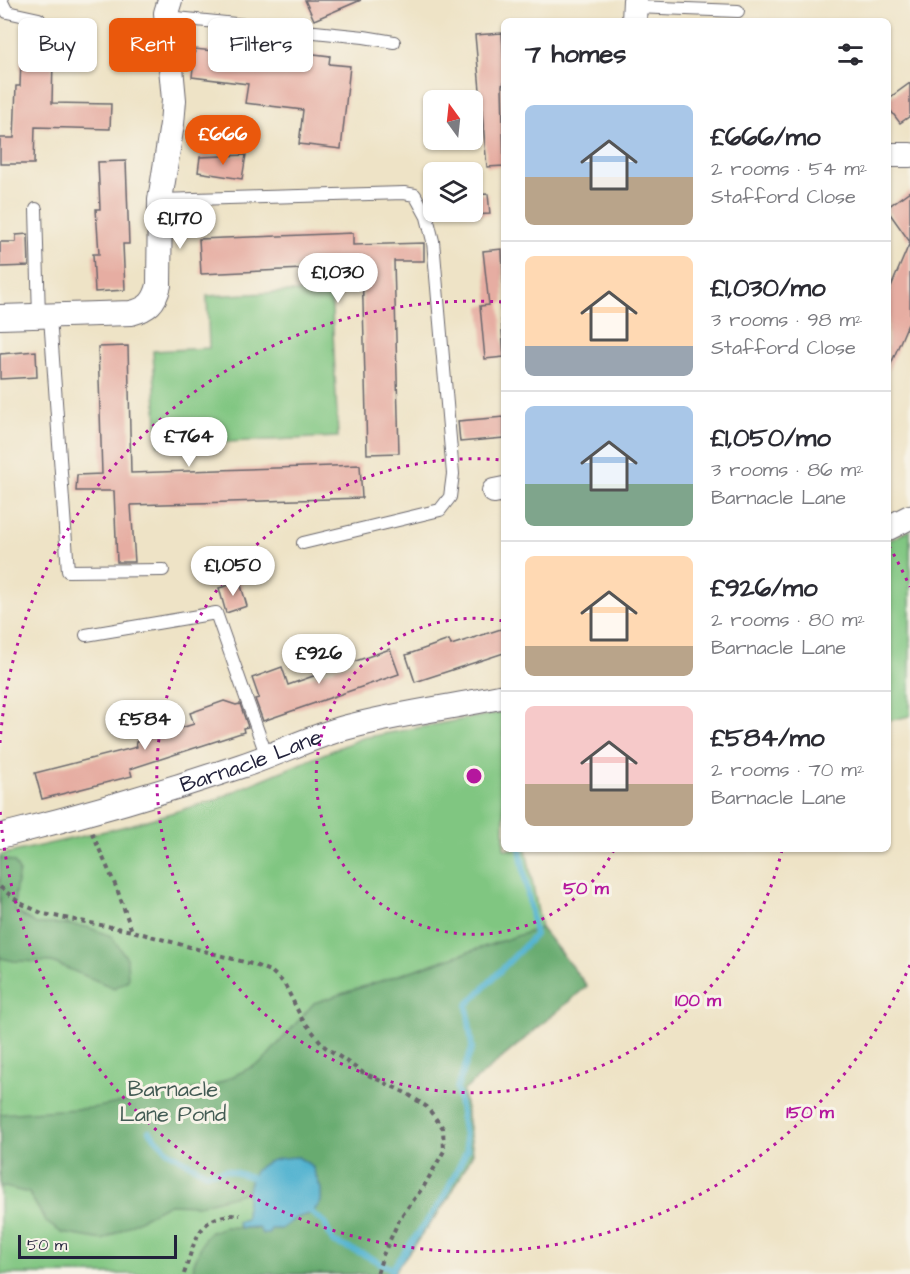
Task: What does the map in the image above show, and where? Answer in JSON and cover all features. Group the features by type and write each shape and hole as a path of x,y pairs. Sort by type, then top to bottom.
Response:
{"street":[{"path":"0,317 131,313 150,305 156,296 159,285 159,200 174,100 168,9"},
{"path":"891,155 910,155"},
{"path":"891,526 910,517"},
{"name":"Barnacle Lane","path":"0,836 86,815 267,757 350,726 501,697"}],"lane":[{"path":"1,0 7,12 34,18"},
{"path":"168,9 394,42"},
{"path":"635,9 738,11"},
{"path":"159,200 404,193 415,195 428,217 433,242 452,463 450,497 440,510 303,543"},
{"path":"36,209 68,571 163,570"},
{"path":"86,635 216,613 267,757"}],"path":[{"path":"86,815 132,931"},
{"path":"0,887 20,903 44,914 132,931 255,965 272,972 284,984 302,1019 325,1047 362,1072 406,1093 427,1107 443,1128 444,1151 424,1186 400,1218 377,1274"},
{"path":"184,1274 195,1241 204,1225 224,1214 240,1215"}],"green space":[{"path":"331,290 338,437 158,445 153,351 209,348 207,296"},
{"path":"910,530 910,716 891,720 891,540"},
{"name":"Barnacle Lane Pond","path":"501,713 501,852 527,852 541,928 587,986 463,1091 473,1153 447,1201 394,1274 0,1274 0,855 127,826 218,799 362,738"},
{"path":"0,858 14,862 19,871 15,911 36,924 87,927 111,936 127,958 128,980 114,988 52,962 14,961 0,958"},
{"path":"541,928 587,986 463,1091 473,1153 447,1201 394,1274 193,1274 194,1263 205,1237 211,1232 224,1227 281,1229 296,1218 313,1213 321,1189 312,1166 251,1177 248,1192 199,1205 169,1204 103,1240 62,1233 46,1222 29,1193 0,1186 0,1114 92,1108 213,1086 262,1062 314,1003"}],"water":[{"path":"298,1157 312,1166 321,1189 321,1202 312,1213 296,1218 281,1229 271,1229 268,1234 262,1234 259,1227 240,1228 237,1222 246,1219 248,1192 254,1173 270,1161"}],"building":[{"path":"305,0 361,0 314,20"},
{"path":"501,33 501,166 487,167 483,90 480,90 475,35"},
{"path":"196,49 208,50 208,72 313,72 313,54 330,56 329,64 350,66 341,149 299,144 303,110 245,103 248,84 192,77 193,72 196,72"},
{"path":"21,72 53,72 52,103 111,104 110,129 35,127 34,164 0,164 0,138 14,138 16,86 20,86"},
{"path":"910,83 910,116 900,123 891,111 891,97"},
{"path":"246,155 242,179 198,172 200,157"},
{"path":"126,161 129,244 123,244 125,290 95,292 93,254 99,254 96,209 100,209 98,162"},
{"path":"910,191 910,242 891,215 891,205"},
{"path":"483,194 488,194 490,214 483,214"},
{"path":"353,233 353,245 424,243 424,261 394,261 399,453 367,454 362,266 201,274 199,239"},
{"path":"28,234 29,266 0,267 0,242 16,242 16,235"},
{"path":"910,242 910,319 891,364 891,287"},
{"path":"501,249 501,357 485,359 480,306 489,305 483,251"},
{"path":"128,346 131,473 360,465 362,498 131,505 135,562 117,562 114,491 76,491 77,475 102,474 98,347"},
{"path":"36,351 37,377 0,379 0,354"},
{"path":"501,417 501,438 460,442 458,421"},
{"path":"240,582 247,606 226,613 219,588"},
{"path":"501,629 501,654 415,682 406,655 449,640 451,645"},
{"path":"390,649 399,674 263,721 255,699 259,698 252,678 282,667 288,685"},
{"path":"224,701 240,704 248,727 243,728 244,732 130,769 132,776 42,799 35,773 137,747 136,742 194,724 190,713"}],"waterway":[{"path":"391,1274 392,1269 443,1199 467,1150 457,1088 472,1048 467,1005 535,935 521,852"},
{"path":"149,1131 168,1151 206,1173 226,1170 251,1177"},
{"path":"312,1213 324,1222 333,1242 392,1269"}]}
